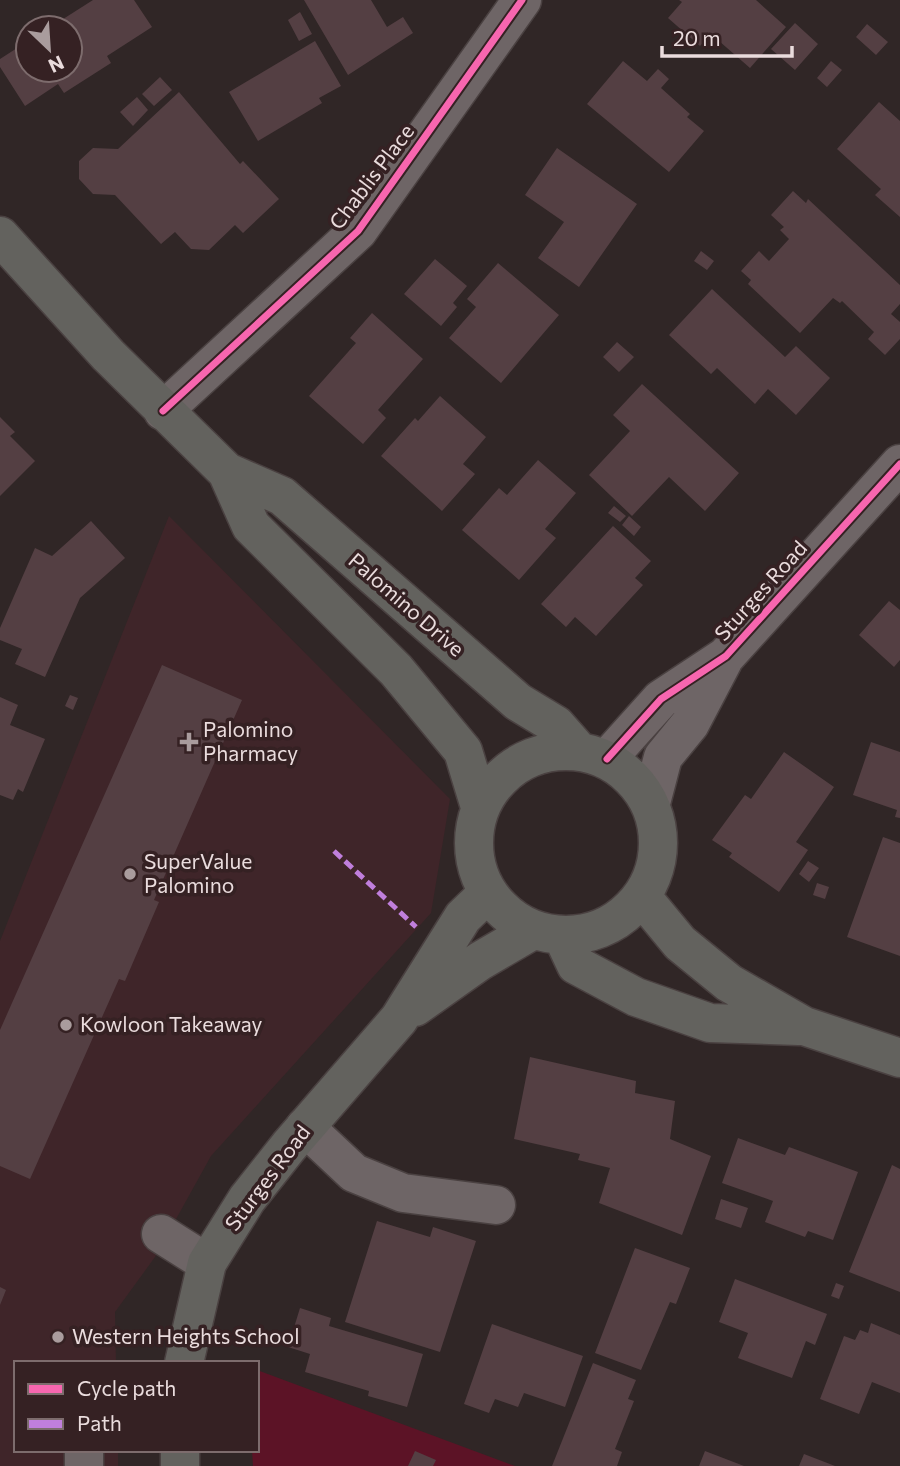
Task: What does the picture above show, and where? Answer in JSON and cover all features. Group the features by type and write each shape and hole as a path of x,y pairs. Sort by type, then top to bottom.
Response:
{"main road":[{"name":"Palomino Drive","path":"0,236 163,411 227,472 282,496 518,702 555,725 592,755"},
{"name":"Palomino Drive","path":"227,472 251,526 396,670 463,751 480,807"},
{"path":"547,752 592,755 632,777 650,803 659,835 656,867 642,897 618,920 591,932 548,933 507,915 488,893 476,866 474,846 480,807 496,782 519,763 547,752"},
{"name":"Sturges Road","path":"184,1361 187,1338 207,1263 247,1199 305,1127 399,1019 463,917 488,893"},
{"path":"642,897 680,943 729,983 804,1026 900,1058"},
{"path":"548,933 576,965 636,997 710,1023 804,1026"},
{"name":"Sturges Road","path":"399,1019 480,961 548,933"}],"street":[{"name":"Chablis Place","path":"163,411 358,231 522,0"},
{"name":"Sturges Road","path":"592,755 661,699 726,656 900,464"},
{"name":"Sturges Road","path":"650,803 663,757 691,724 726,656"},
{"path":"305,1127 354,1173 403,1193 496,1205"},
{"path":"161,1234 207,1263"}],"shaded area":[{"path":"169,516 450,799 431,913 211,1156 155,1257 115,1312 116,1361 14,1361 14,1452 118,1452 118,1466 0,1466 0,941"},
{"path":"259,1371 515,1466 253,1466 252,1452 259,1452"}],"building":[{"path":"93,0 134,0 152,27 107,56 111,63 84,80 84,14 71,14"},
{"path":"304,0 371,0 387,27 403,17 413,33 348,75"},
{"path":"679,0 756,0 786,27 750,68 711,34 700,46 668,18 682,2"},
{"path":"300,12 312,34 299,41 288,20"},
{"path":"795,23 818,44 795,70 771,49"},
{"path":"867,24 888,42 876,55 856,37"},
{"path":"315,41 341,86 319,98 322,103 258,141 229,92"},
{"path":"14,50 14,84 58,84 25,106 0,67 0,59"},
{"path":"623,61 647,81 658,69 669,79 661,88 690,114 687,117 704,131 669,172 587,104"},
{"path":"831,61 842,70 827,87 817,78"},
{"path":"160,77 172,90 154,106 142,94"},
{"path":"58,84 78,84 64,93"},
{"path":"179,92 240,164 243,161 279,199 243,233 235,225 209,250 191,249 175,232 161,244 115,195 93,194 79,179 79,161 93,148 118,149"},
{"path":"137,97 148,110 133,126 120,112"},
{"path":"879,102 900,121 900,217 875,195 881,189 837,149"},
{"path":"557,148 637,204 579,287 538,258 564,222 525,195"},
{"path":"793,191 806,203 808,199 900,285 900,304 891,314 900,322 900,339 885,355 868,339 874,332 842,301 840,303 833,298 800,333 748,284 751,280 741,271 759,251 769,261 789,239 780,230 784,227 771,215"},
{"path":"701,251 714,261 707,270 694,261"},
{"path":"435,259 467,286 453,303 457,307 441,326 404,294"},
{"path":"498,263 559,315 501,383 449,338 476,307 467,299"},
{"path":"712,289 785,357 796,346 830,378 796,415 768,389 755,404 717,368 711,374 669,335"},
{"path":"372,313 423,359 378,410 386,418 363,444 309,396 356,343 350,338"},
{"path":"617,342 634,357 619,372 603,357"},
{"path":"642,384 739,473 705,511 669,477 632,516 589,475 630,431 613,415"},
{"path":"440,396 486,437 463,464 475,474 442,511 381,456 415,418 418,421"},
{"path":"0,417 15,432 10,436 35,461 0,496"},
{"path":"538,460 576,493 545,529 556,538 519,580 462,530 499,488 507,495"},
{"path":"614,506 626,516 620,522 608,513"},
{"path":"629,516 641,527 634,536 622,525"},
{"path":"91,521 125,558 80,598 45,677 15,664 22,649 0,640 0,628 35,548 52,556"},
{"path":"613,526 651,561 635,578 643,585 596,636 575,617 566,627 541,604"},
{"path":"889,601 900,610 900,660 894,667 859,635"},
{"path":"162,665 242,700 154,900 159,902 125,981 119,979 30,1179 0,1166 0,1030"},
{"path":"70,695 78,698 73,710 65,706"},
{"path":"0,697 18,705 10,725 45,739 23,792 18,789 13,800 0,795"},
{"path":"871,742 900,752 900,818 895,817 897,810 853,795"},
{"path":"784,752 834,787 796,842 808,850 779,892 729,857 732,853 712,840 745,795 751,799"},
{"path":"883,837 900,843 900,956 847,937"},
{"path":"808,861 819,868 809,882 799,874"},
{"path":"817,883 829,887 825,899 813,895"},
{"path":"530,1057 636,1081 635,1093 675,1101 670,1139 711,1156 682,1235 599,1203 610,1168 578,1160 580,1154 514,1139"},
{"path":"738,1138 785,1155 789,1147 858,1172 833,1240 808,1231 805,1237 765,1222 773,1201 722,1183"},
{"path":"892,1165 900,1169 900,1292 849,1272"},
{"path":"721,1199 748,1208 741,1228 715,1219"},
{"path":"377,1221 430,1237 433,1227 476,1241 440,1352 345,1322"},
{"path":"635,1248 690,1268 676,1304 670,1302 641,1370 595,1353"},
{"path":"735,1279 827,1314 815,1345 806,1341 792,1378 738,1358 748,1333 719,1322"},
{"path":"836,1283 844,1286 839,1299 831,1296"},
{"path":"0,1287 6,1290 0,1305"},
{"path":"300,1308 331,1318 329,1326 423,1354 407,1407 368,1396 369,1391 305,1372 310,1354 288,1347"},
{"path":"871,1323 900,1335 900,1393 872,1382 859,1414 820,1399 844,1336 855,1340 860,1330 868,1333"},
{"path":"492,1324 583,1356 565,1407 524,1393 518,1407 495,1399 489,1413 464,1404"},
{"path":"593,1363 636,1380 628,1399 634,1401 615,1449 622,1452 617,1466 552,1466"},
{"path":"415,1451 436,1460 433,1466 408,1466"},
{"path":"705,1451 744,1466 699,1466"},
{"path":"804,1454 835,1466 799,1466"}],"marked path":[{"path":"334,851 416,927"}],"cycle path":[{"path":"163,411 358,231 522,0"},
{"path":"607,759 661,699 726,656 900,464"}],"place":[{"name":"Palomino Pharmacy","path":"189,742"},
{"name":"SuperValue Palomino","path":"130,874"},
{"name":"Kowloon Takeaway","path":"66,1025"},
{"name":"Western Heights School","path":"58,1337"}]}
